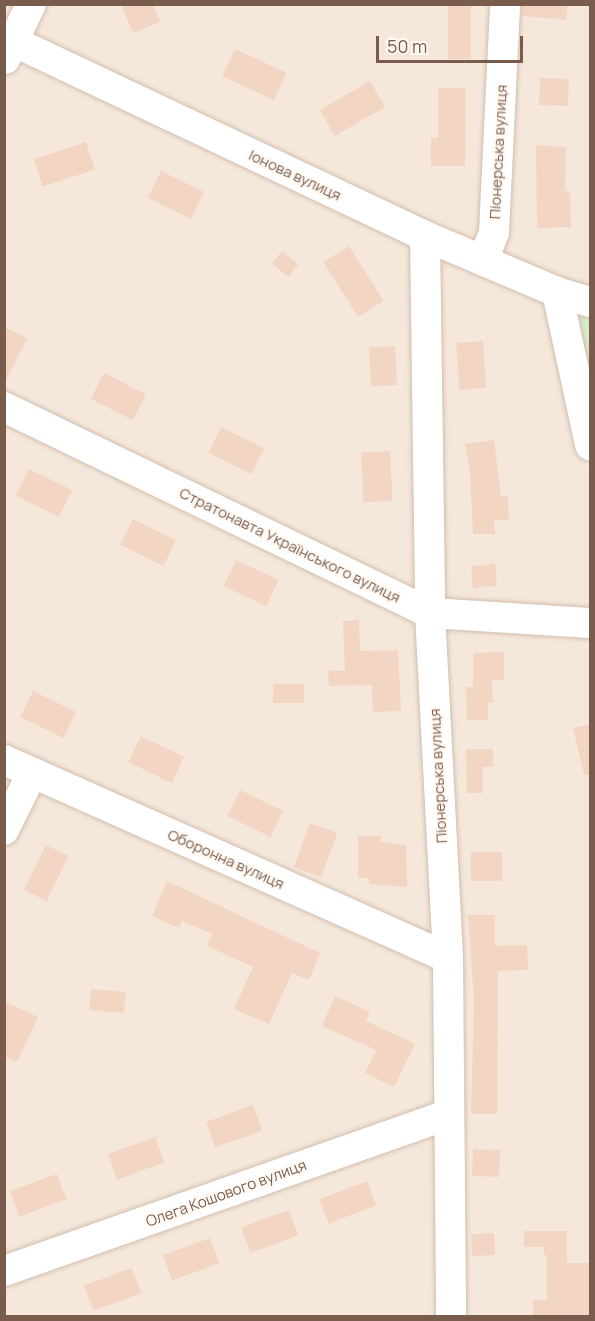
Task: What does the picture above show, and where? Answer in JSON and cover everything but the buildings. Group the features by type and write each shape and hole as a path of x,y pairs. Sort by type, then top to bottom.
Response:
{"street":[{"path":"7,46 31,4"},
{"name":"Піонерська вулиця","path":"483,261 494,232 505,4"},
{"name":"Іонова вулиця","path":"7,46 425,236 557,292 591,302"},
{"name":"Піонерська вулиця","path":"425,236 430,613 448,958 447,1115 451,1317"},
{"path":"557,292 591,445"},
{"name":"Стратонавта Українського вулиця","path":"4,407 430,613 591,623"},
{"name":"Оборонна вулиця","path":"4,760 448,958"},
{"path":"4,830 32,773"},
{"name":"Олега Кошового вулиця","path":"4,1271 447,1115"}],"shaded area":[{"path":"5,5 590,5 590,1316 5,1316 4,422 430,613 5,407"}],"green space":[{"path":"557,292 590,302 590,445"}]}
